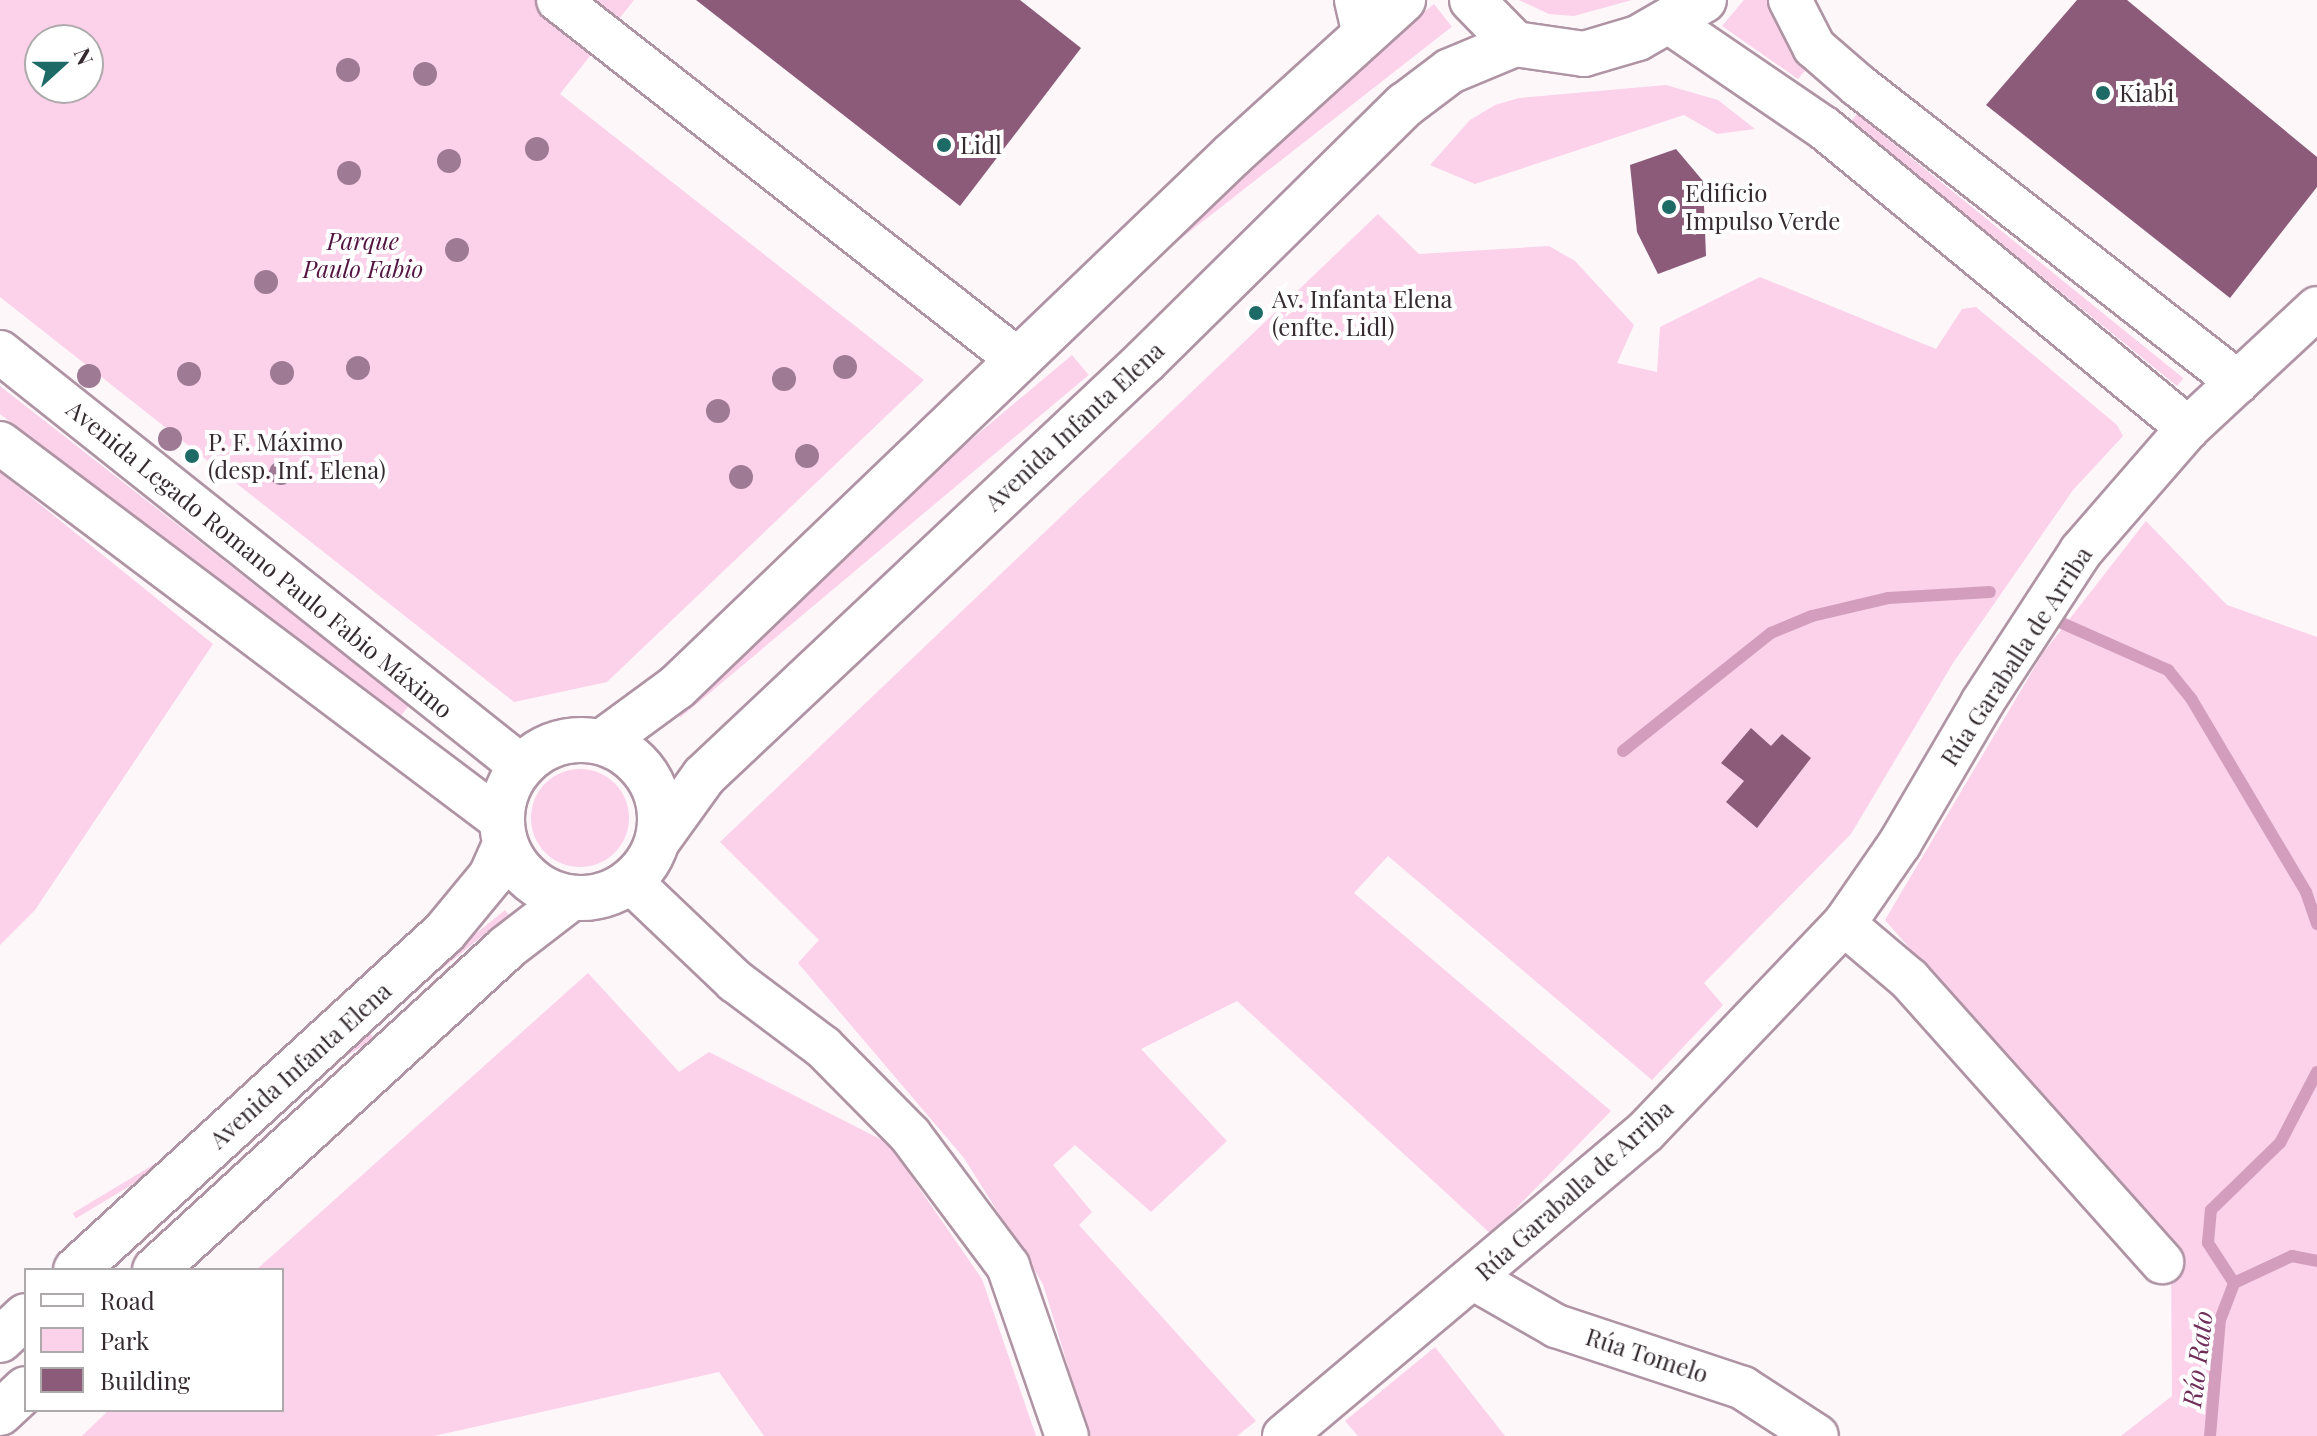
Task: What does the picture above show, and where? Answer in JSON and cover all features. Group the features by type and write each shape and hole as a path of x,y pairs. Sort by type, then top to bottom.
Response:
{"street":[{"path":"558,0 1017,359"},
{"path":"602,742 677,687 1017,359 1360,16 1403,0"},
{"path":"1472,0 1515,44 1584,54 1687,12 2188,428"},
{"path":"1790,0 1814,47 1859,86 2238,382"},
{"name":"Avenida Infanta Elena","path":"658,840 704,776 1145,361 1405,105 1450,71 1515,44"},
{"name":"Rúa Garaballa de Arriba","path":"1284,1436 1646,1131 1844,924 2081,551 2188,428 2317,308"},
{"name":"Avenida Legado Romano Paulo Fabio Máximo","path":"0,352 521,766"},
{"path":"0,443 503,832 531,881 571,898 612,893 631,882 658,840 660,815 643,769 602,742 558,742 521,766 504,795 503,832"},
{"name":"Avenida Infanta Elena","path":"78,1268 444,933 491,876 503,832"},
{"path":"631,882 735,981 823,1047 910,1135 1008,1266 1067,1436"},
{"path":"157,1268 506,948 571,898"},
{"path":"1844,924 1909,979 2162,1262"},
{"name":"Rúa Tomelo","path":"1474,1279 1556,1326 1743,1388 1817,1436"},
{"path":"0,1340 24,1318"},
{"path":"0,1413 24,1391"}],"green space":[{"name":"Parque Paulo Fabio","path":"0,0 634,0 560,94 924,380 607,682 514,702 0,297"},
{"path":"1519,0 1632,0 1574,16 1549,14"},
{"path":"1744,0 1768,0 1808,67 1798,79 1722,26"},
{"path":"1434,4 1452,27 1105,298 1087,275"},
{"path":"1666,85 1718,100 1755,129 1717,134 1684,115 1475,184 1430,165 1470,120 1495,105 1519,98"},
{"path":"1857,114 2183,378 2177,386 1851,122"},
{"path":"1378,214 1419,254 1549,246 1575,261 1634,325 1617,363 1657,372 1660,327 1760,277 1936,349 1962,309 1976,307 2117,425 2123,436 2073,490 1953,663 1851,834 1704,983 1723,1005 1652,1080 1388,856 1354,893 1611,1111 1491,1234 1237,1001 1141,1049 1227,1141 1151,1212 1075,1145 1053,1165 1092,1212 1079,1225 1256,1421 1237,1436 1089,1436 1043,1284 964,1158 798,963 819,940 720,842"},
{"path":"1072,355 1089,375 680,718 664,698"},
{"path":"0,386 409,706 395,723 0,414"},
{"path":"0,472 213,644 35,910 0,945"},
{"path":"2146,521 2227,605 2317,637 2317,1436 2121,1436 2172,1396 2171,1260 2070,1133 1885,920 2043,653"},
{"path":"580,769 599,773 614,784 625,799 629,818 625,837 614,852 599,863 580,867 561,863 546,852 535,837 531,818 535,799 546,784 561,773"},
{"path":"505,910 509,915 391,1010 388,1005"},
{"path":"588,973 679,1072 709,1052 888,1143 982,1279 1036,1436 764,1436 719,1372 434,1436 82,1436 107,1412 284,1412 284,1268 258,1268"},
{"path":"371,1034 374,1039 76,1218 73,1213"},
{"path":"1435,1347 1505,1436 1358,1436 1345,1421"}],"building":[{"name":"Lidl","path":"696,0 1020,0 1081,48 960,206"},
{"path":"2077,0 2127,0 2317,157 2317,187 2230,298 1986,105"},
{"name":"Edificio Impulso Verde","path":"1676,149 1703,181 1706,256 1658,274 1637,232 1630,165"},
{"path":"1751,728 1771,746 1782,734 1811,758 1757,828 1726,802 1744,781 1721,763"}],"waterway":[{"path":"1623,751 1771,633 1812,616 1888,598 1990,592"},
{"path":"2055,620 2168,670 2192,700 2306,892 2317,924"},
{"path":"2234,1283 2208,1243 2211,1210 2280,1143 2317,1072"},
{"name":"Río Rato","path":"2210,1436 2220,1320 2234,1283 2292,1256 2317,1261"}],"place":[{"name":"Kiabi","path":"2103,93"},
{"name":"Lidl","path":"944,145"},
{"name":"Edificio Impulso Verde","path":"1669,207"},
{"name":"Av. Infanta Elena (enfte. Lidl)","path":"1256,313"},
{"name":"P. F. Máximo (desp. Inf. Elena)","path":"192,456"}]}
